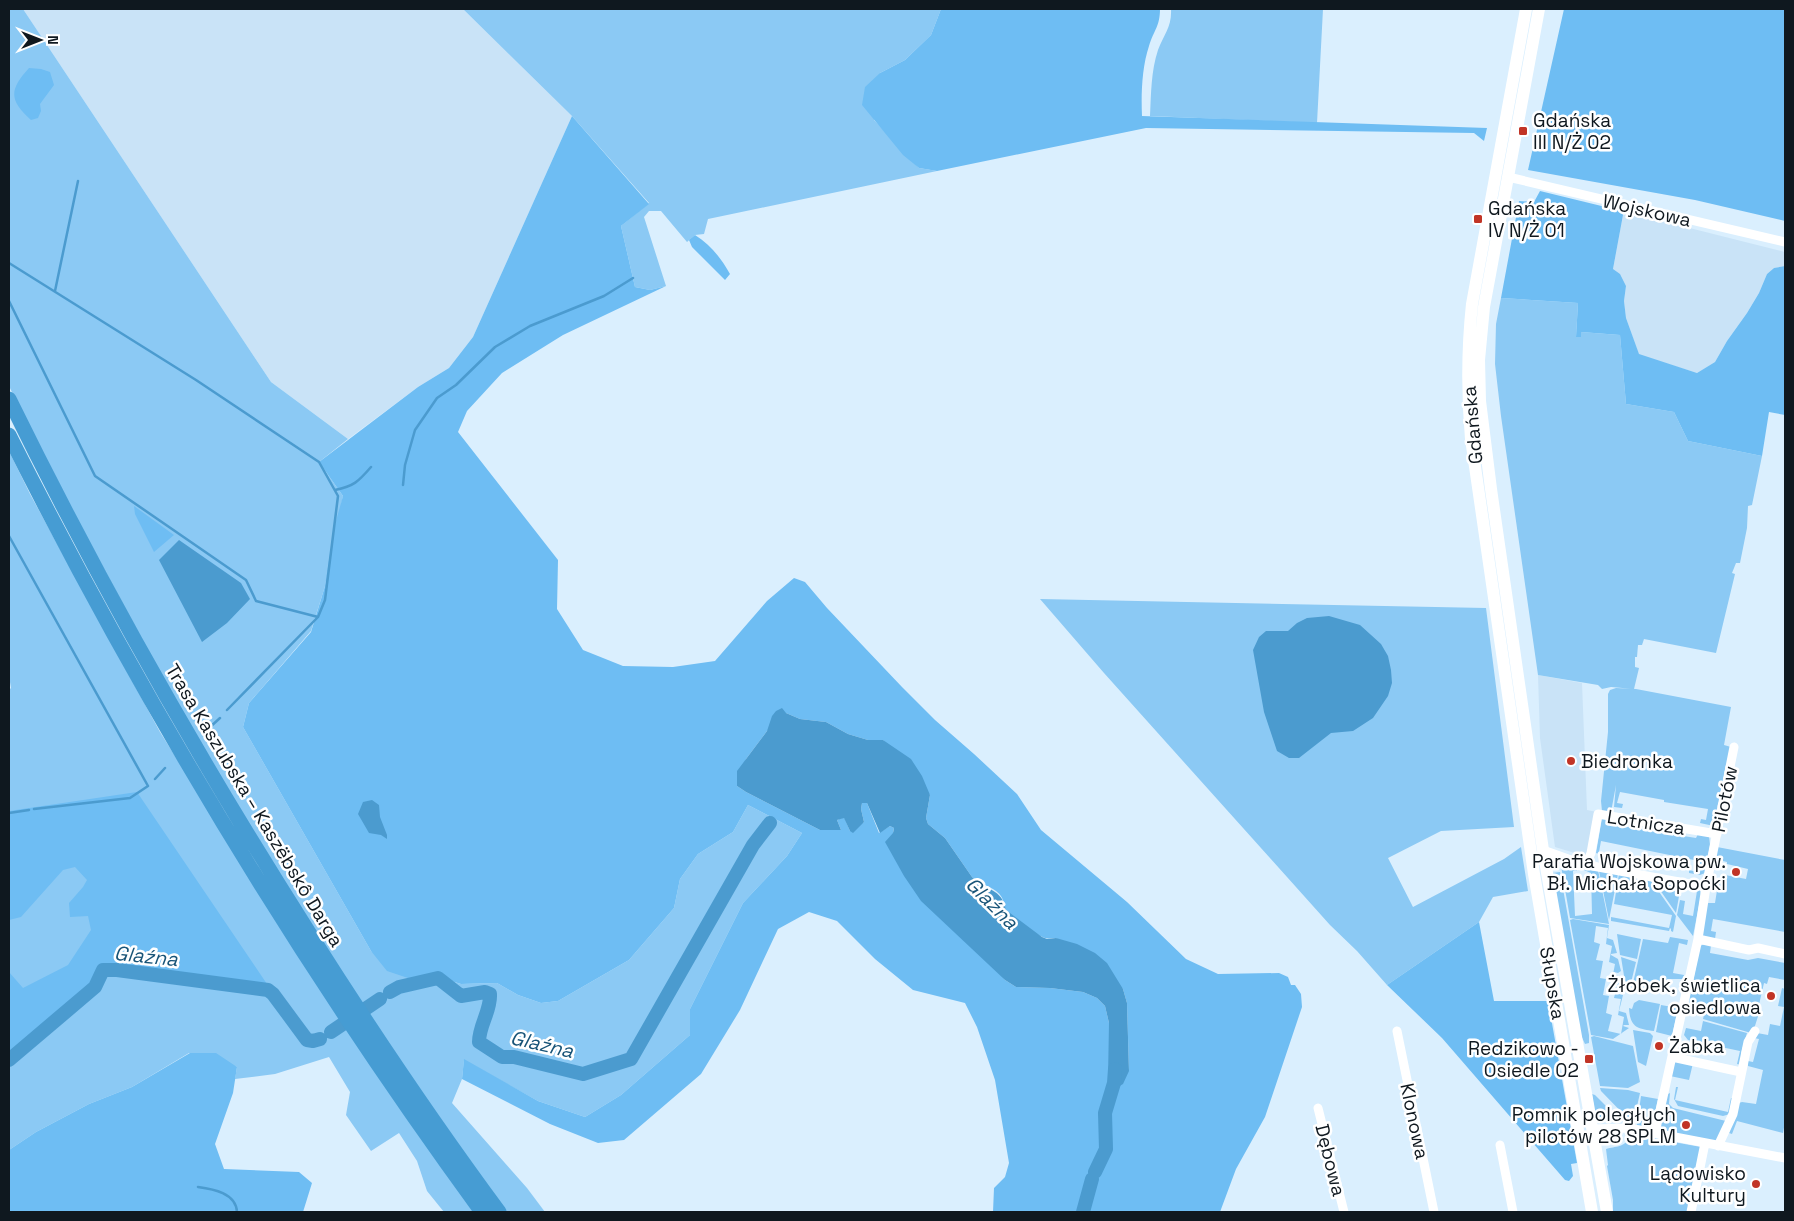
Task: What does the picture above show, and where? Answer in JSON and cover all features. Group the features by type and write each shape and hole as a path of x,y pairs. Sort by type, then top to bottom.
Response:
{"highway":[{"name":"Trasa Kaszubska – Kaszëbskô Darga","path":"9,398 85,550 149,667 342,999"},
{"name":"Trasa Kaszubska – Kaszëbskô Darga","path":"9,435 74,562 166,729 287,927 342,999 482,1212"},
{"name":"Trasa Kaszubska – Kaszëbskô Darga","path":"367,1036 500,1212"}],"main road":[{"name":"Gdańska","path":"1535,9 1483,316 1479,360 1480,401 1491,489 1541,836"},
{"name":"Gdańska","path":"1529,842 1471,439 1467,352 1472,304 1535,9"},
{"name":"Słupska","path":"1541,836 1606,1212"},
{"name":"Słupska","path":"1529,842 1592,1212"},
{"path":"1578,1131 1592,1129"}],"street":[{"name":"Wojskowa","path":"1508,177 1785,242"},
{"name":"Pilotów","path":"1655,1133 1698,939 1706,887 1734,747"},
{"name":"Lotnicza","path":"1578,863 1587,862 1591,853 1598,814 1717,834"},
{"path":"1543,850 1578,863 1706,887"},
{"path":"1698,939 1749,950 1758,948 1785,954"},
{"name":"Klonowa","path":"1397,1031 1434,1212"},
{"path":"1718,1146 1732,1114 1748,1042 1755,1031"},
{"path":"1672,1057 1741,1072"},
{"name":"Dębowa","path":"1318,1108 1344,1212"},
{"path":"1592,1129 1628,1128 1785,1158"},
{"path":"1691,1212 1704,1143"},
{"path":"1500,1145 1513,1212"}],"shaded area":[{"path":"9,9 23,9 271,382 348,439 319,462 343,496 325,586 311,631 249,703 243,727 371,951 411,979 445,979 461,984 497,983 518,995 541,1003 558,1001 629,960 674,908 680,879 698,854 733,832 748,805 802,833 787,856 743,903 690,1009 690,1035 621,1095 585,1117 538,1101 464,1060 462,1079 452,1103 527,1188 545,1212 507,1212 412,1082 357,1000 201,748 40,451 9,386"},
{"path":"23,9 463,9 572,116 473,337 449,368 418,387 348,439 271,382"},
{"path":"463,9 941,9 931,35 905,60 880,73 874,120 919,168 937,171 708,219 704,234 695,235 687,242 661,211 649,211 644,217 666,286 650,290 635,287 621,226 649,203 572,116"},
{"path":"941,9 1160,9 1158,24 1149,46 1143,72 1142,116 1487,128 1484,141 1474,133 1146,128 937,171 919,168 903,155 862,105 865,87 880,73 905,60 931,35"},
{"path":"1171,9 1323,9 1317,123 1150,116 1154,66 1158,50 1169,26"},
{"path":"1564,9 1785,9 1785,221 1695,200 1528,170"},
{"path":"29,68 50,72 54,85 40,104 41,111 38,118 31,120 19,107 14,95 18,83"},
{"path":"572,116 649,204 621,226 635,287 650,290 666,286 563,335 502,373 467,411 458,432 558,560 557,609 583,650 623,666 673,667 715,661 767,601 794,578 805,582 827,608 935,720 1017,794 1041,830 1127,902 1186,959 1218,974 1279,973 1288,977 1291,985 1295,985 1301,994 1302,1007 1265,1117 1236,1169 1220,1212 993,1212 994,1188 1005,1177 1009,1163 995,1080 977,1027 965,1003 913,990 875,959 837,921 809,912 778,929 740,1010 701,1074 624,1140 598,1143 550,1124 462,1079 464,1059 538,1101 585,1117 621,1095 690,1035 690,1009 743,903 787,856 802,833 748,805 733,832 698,854 680,879 674,908 629,960 558,1001 541,1003 518,995 497,983 461,984 445,979 411,979 387,971 371,951 243,727 249,703 311,632 325,586 334,528 343,496 319,462 418,387 449,368 473,337","holes":["786,713 800,719 826,722 848,734 868,740 883,740 930,795 926,818 928,824 945,838 972,877 999,894 1007,911 1024,926 1045,938 1056,938 1123,989 1127,1003 1129,1071 1109,1023 1105,1006 1097,998 1083,992 1050,988 1016,987 1005,980 893,832 894,828 890,826 879,833 867,803 862,803 861,809 864,822 850,831 844,817 837,820 841,830 820,830 737,786 746,759 767,731"]},
{"path":"1540,191 1622,211 1623,215 1613,269 1620,274 1626,286 1624,301 1626,318 1639,354 1697,373 1715,362 1759,293 1767,274 1774,268 1785,266 1785,415 1769,412 1762,456 1688,441 1674,412 1626,404 1620,335 1581,332 1581,337 1576,337 1578,303 1501,298 1519,201 1534,202"},
{"path":"1622,211 1785,252 1785,266 1774,268 1767,274 1759,293 1715,362 1697,373 1639,355 1626,318 1624,301 1626,286 1613,269 1623,215"},
{"path":"695,235 710,247 723,262 730,274 725,280 692,247 689,240"},
{"path":"1501,298 1578,303 1576,337 1581,337 1581,332 1620,335 1626,404 1674,412 1688,441 1762,456 1752,505 1748,506 1747,528 1740,563 1736,563 1732,573 1735,574 1716,653 1644,639 1642,645 1638,645 1637,657 1635,657 1635,667 1639,668 1634,689 1611,687 1602,689 1598,685 1538,675 1495,364 1496,324"},
{"path":"9,451 30,494 160,732 205,804 475,1212 444,1212 427,1191 417,1161 399,1133 371,1151 346,1115 350,1092 329,1057 275,1074 235,1079 237,1067 189,1053 132,1087 89,1104 36,1132 9,1150 9,690 11,688 9,676"},
{"path":"134,506 174,535 154,552 135,514"},
{"path":"1040,599 1486,608 1514,827 1441,831 1388,858 1413,907 1504,859 1521,847 1528,891 1493,897 1479,922 1387,985 1357,951 1330,925"},
{"path":"1538,675 1582,683 1587,810 1597,812 1591,858 1555,847 1540,738"},
{"path":"1616,688 1636,689 1731,707 1724,745 1731,747 1714,826 1700,823 1701,819 1706,820 1708,809 1664,802 1664,800 1620,792 1617,803 1623,804 1622,808 1614,807 1616,785 1611,812 1602,811 1601,801 1608,732 1608,694 1610,690"},
{"path":"137,792 269,987 102,969 94,987 9,1059 9,972 23,988 68,965 91,930 88,916 70,917 69,903 87,880 75,867 63,870 21,917 9,920 9,811"},
{"path":"1602,818 1621,821 1621,826 1696,838 1698,834 1709,836 1710,845 1705,873 1700,875 1689,873 1689,870 1697,872 1699,861 1601,841 1599,852 1605,853 1604,856 1596,853"},
{"path":"1717,847 1785,860 1785,932 1713,919 1711,931 1716,932 1715,939 1702,937 1707,903 1715,903 1719,878 1724,879 1725,875 1746,879 1748,869 1727,864 1723,859 1716,856"},
{"path":"1560,860 1577,868 1577,871 1573,871 1575,916 1592,914 1591,873 1584,870 1586,868 1598,870 1609,924 1570,918"},
{"path":"1599,871 1618,874 1609,920"},
{"path":"1560,872 1589,1035 1589,1043 1585,1044 1579,1031 1552,873"},
{"path":"1619,874 1650,879 1676,916 1673,932 1670,928 1669,931 1611,921 1611,917 1669,928 1672,915 1614,904"},
{"path":"1653,880 1681,885 1676,913"},
{"path":"1693,889 1700,889 1701,895 1693,936 1677,915 1680,900 1685,901 1683,914 1693,916 1697,891"},
{"path":"1570,920 1609,925 1607,938 1613,940 1617,953 1611,955 1618,959 1621,971 1618,973 1614,972 1614,974 1621,977 1624,988 1622,990 1617,989 1616,991 1623,995 1619,1011 1626,1013 1629,1025 1623,1026 1629,1028 1621,1033 1624,1017 1618,1015 1621,999 1614,998 1618,981 1612,980 1615,964 1609,962 1612,946 1606,944 1608,928 1596,926 1594,942 1600,944 1596,960 1603,961 1600,978 1606,979 1603,995 1609,996 1606,1013 1612,1015 1608,1031 1620,1034 1613,1039 1591,1035"},
{"path":"1479,922 1494,1001 1548,1001 1577,1163 1571,1164 1573,1176 1569,1181 1565,1180 1442,1038 1387,985"},
{"path":"1617,934 1641,939 1637,959 1620,955"},
{"path":"1670,937 1688,940 1687,945 1679,943 1673,973 1684,975 1683,979 1667,979 1666,985 1637,979 1634,992 1631,992 1643,939 1668,943"},
{"path":"1704,944 1711,945 1710,953 1748,960 1758,958 1785,963 1785,980 1769,977 1767,984 1764,983 1758,1009 1760,1010 1751,1033 1703,1019 1704,1015 1701,1012 1688,1007 1700,946"},
{"path":"1621,957 1636,962 1629,991 1626,988"},
{"path":"1782,988 1785,989 1785,1122 1783,1133 1737,1121 1732,1134 1729,1133 1739,1103 1756,1104 1763,1070 1748,1066 1748,1061 1753,1062 1759,1039 1754,1038 1757,1033 1768,1035 1770,1024 1780,1026 1784,1007 1778,1006"},
{"path":"1639,1000 1660,1004 1654,1031 1639,1028 1631,1019 1629,1008 1632,1009 1634,1003"},
{"path":"1661,1005 1678,1008 1672,1036 1656,1032"},
{"path":"1703,1021 1747,1033 1741,1053 1741,1065 1737,1064 1740,1051 1688,1040 1684,1035 1686,1028 1701,1031"},
{"path":"1633,1030 1650,1033 1653,1036 1646,1066 1638,1062"},
{"path":"1594,1036 1633,1046 1640,1082 1628,1088 1600,1086 1591,1037"},
{"path":"190,1053 216,1053 237,1067 233,1093 215,1144 224,1169 299,1172 312,1183 303,1212 9,1212 9,1150 36,1132 89,1104 132,1087"},
{"path":"1675,1061 1693,1063 1689,1080 1670,1076"},
{"path":"1676,1087 1678,1087 1675,1100 1728,1112 1731,1098 1734,1099 1730,1114 1723,1116 1678,1106 1674,1099"},
{"path":"1600,1088 1640,1093 1633,1124 1601,1091"},
{"path":"1670,1093 1669,1104 1673,1108 1726,1121 1717,1142 1666,1132 1660,1128 1666,1095"},
{"path":"1592,1094 1612,1112 1612,1120 1602,1119 1595,1115"},
{"path":"1641,1096 1658,1099 1653,1123 1650,1127 1637,1125"},
{"path":"1635,1135 1701,1147 1689,1212 1613,1212 1606,1149 1622,1145 1630,1137 1635,1138"}],"water":[{"path":"179,540 241,583 250,599 227,623 202,642 159,560"},
{"path":"1329,616 1360,625 1381,644 1388,656 1392,683 1388,696 1373,718 1353,731 1331,733 1299,758 1289,758 1277,751 1264,712 1253,650 1259,637 1266,631 1288,631 1297,623 1307,618"},
{"path":"782,708 786,713 800,719 826,722 848,734 868,740 883,740 911,759 922,776 930,795 926,818 928,824 945,838 972,877 997,894 1004,903 1006,910 1042,937 1047,939 1056,938 1077,944 1095,953 1107,963 1123,989 1127,1003 1129,1071 1123,1084 1118,1087 1112,1086 1108,1078 1109,1023 1105,1006 1097,998 1083,992 1050,988 1016,987 1005,980 921,901 885,842 893,833 894,828 890,826 880,833 867,803 862,803 861,809 864,822 853,833 850,831 844,818 837,820 841,830 820,830 737,786 737,771 767,731 772,716"},
{"path":"372,800 379,805 380,817 387,839 381,835 369,833 358,814 363,802"}],"waterway":[{"path":"55,291 78,181"},
{"path":"9,263 196,380 319,462 338,496 325,600 318,617 227,710"},
{"path":"403,485 405,465 415,430 437,398 456,385 495,347 530,326 604,296 633,278"},
{"path":"9,301 95,476 246,580 256,601 318,617"},
{"path":"335,490 355,483 371,467"},
{"path":"9,536 148,786"},
{"path":"209,728 220,718"},
{"path":"155,779 165,768"},
{"path":"34,809 130,798 148,786"},
{"path":"9,813 29,810"},
{"name":"Glaźna","path":"390,992 399,987 438,978 461,996 485,992 490,994 489,1006 479,1042 502,1057 514,1057 583,1074 631,1059 753,845 770,823"},
{"name":"Glaźna","path":"9,1060 95,987 103,970 117,970 268,990 307,1040 320,1039"},
{"name":"Glaźna","path":"331,1032 380,999"},
{"name":"Glaźna","path":"1095,1172 1106,1149 1105,1113 1114,1083 1115,1069"},
{"name":"Glaźna","path":"1083,1212 1092,1179"},
{"path":"198,1187 217,1191 228,1196 233,1200 237,1212"}],"place":[{"name":"Gdańska III N/Ż 02","path":"1523,131"},
{"name":"Gdańska IV N/Ż 01","path":"1478,219"},
{"name":"Biedronka","path":"1571,761"},
{"name":"Parafia Wojskowa pw. Bł. Michała Sopoćki","path":"1736,872"},
{"name":"Żłobek, świetlica osiedlowa","path":"1771,996"},
{"name":"Żabka","path":"1659,1046"},
{"name":"Redzikowo - Osiedle 02","path":"1589,1059"},
{"name":"Pomnik poległych pilotów 28 SPLM","path":"1686,1125"},
{"name":"Lądowisko Kultury","path":"1756,1184"}]}
